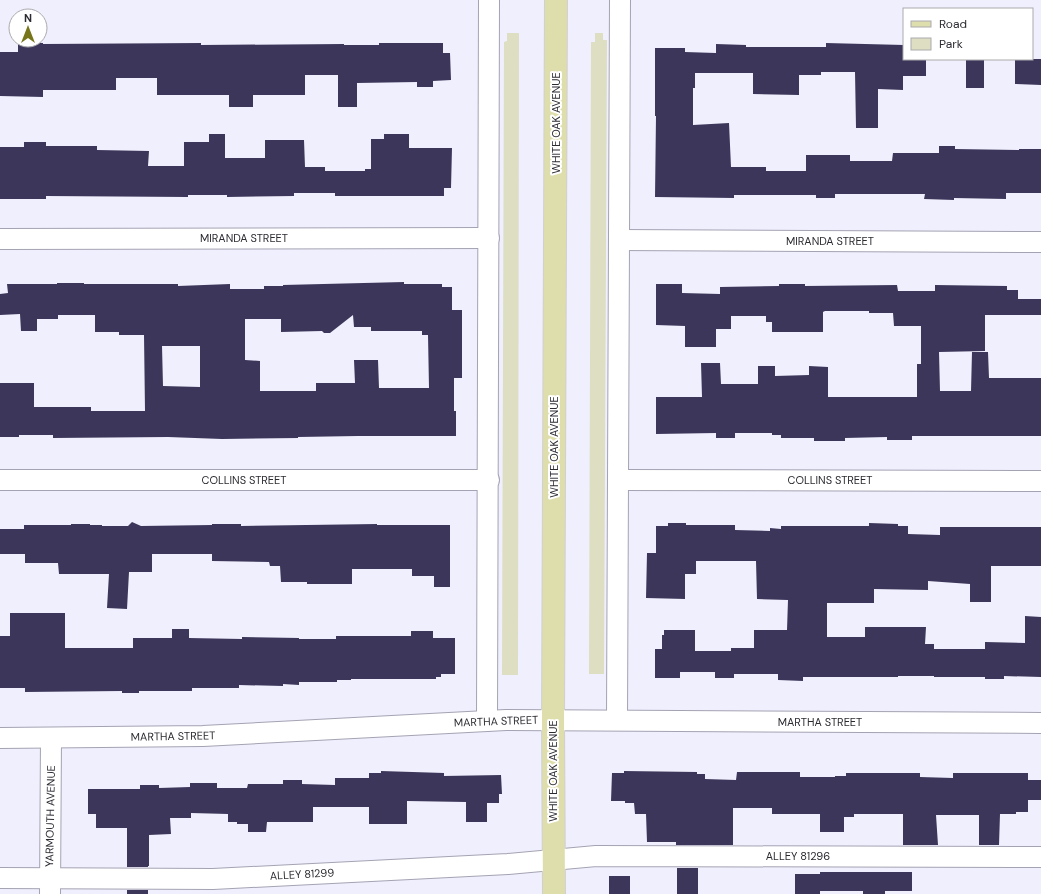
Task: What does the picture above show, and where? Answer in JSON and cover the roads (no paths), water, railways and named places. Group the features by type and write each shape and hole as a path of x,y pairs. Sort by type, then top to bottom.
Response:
{"main road":[{"name":"WHITE OAK AVENUE","path":"554,894 553,720 556,0"}],"street":[{"path":"487,721 489,0"},
{"path":"617,720 620,0"},
{"name":"MIRANDA STREET","path":"0,239 489,238"},
{"name":"MIRANDA STREET","path":"620,240 1041,242"},
{"name":"COLLINS STREET","path":"0,480 488,480"},
{"name":"COLLINS STREET","path":"618,480 1041,481"},
{"name":"MARTHA STREET","path":"0,738 203,736 487,721 553,720 1041,724"},
{"name":"YARMOUTH AVENUE","path":"50,886 51,738"},
{"name":"ALLEY 81296","path":"554,860 596,856 1041,857"},
{"name":"ALLEY 81299","path":"0,878 50,886 508,864 554,860"}]}
